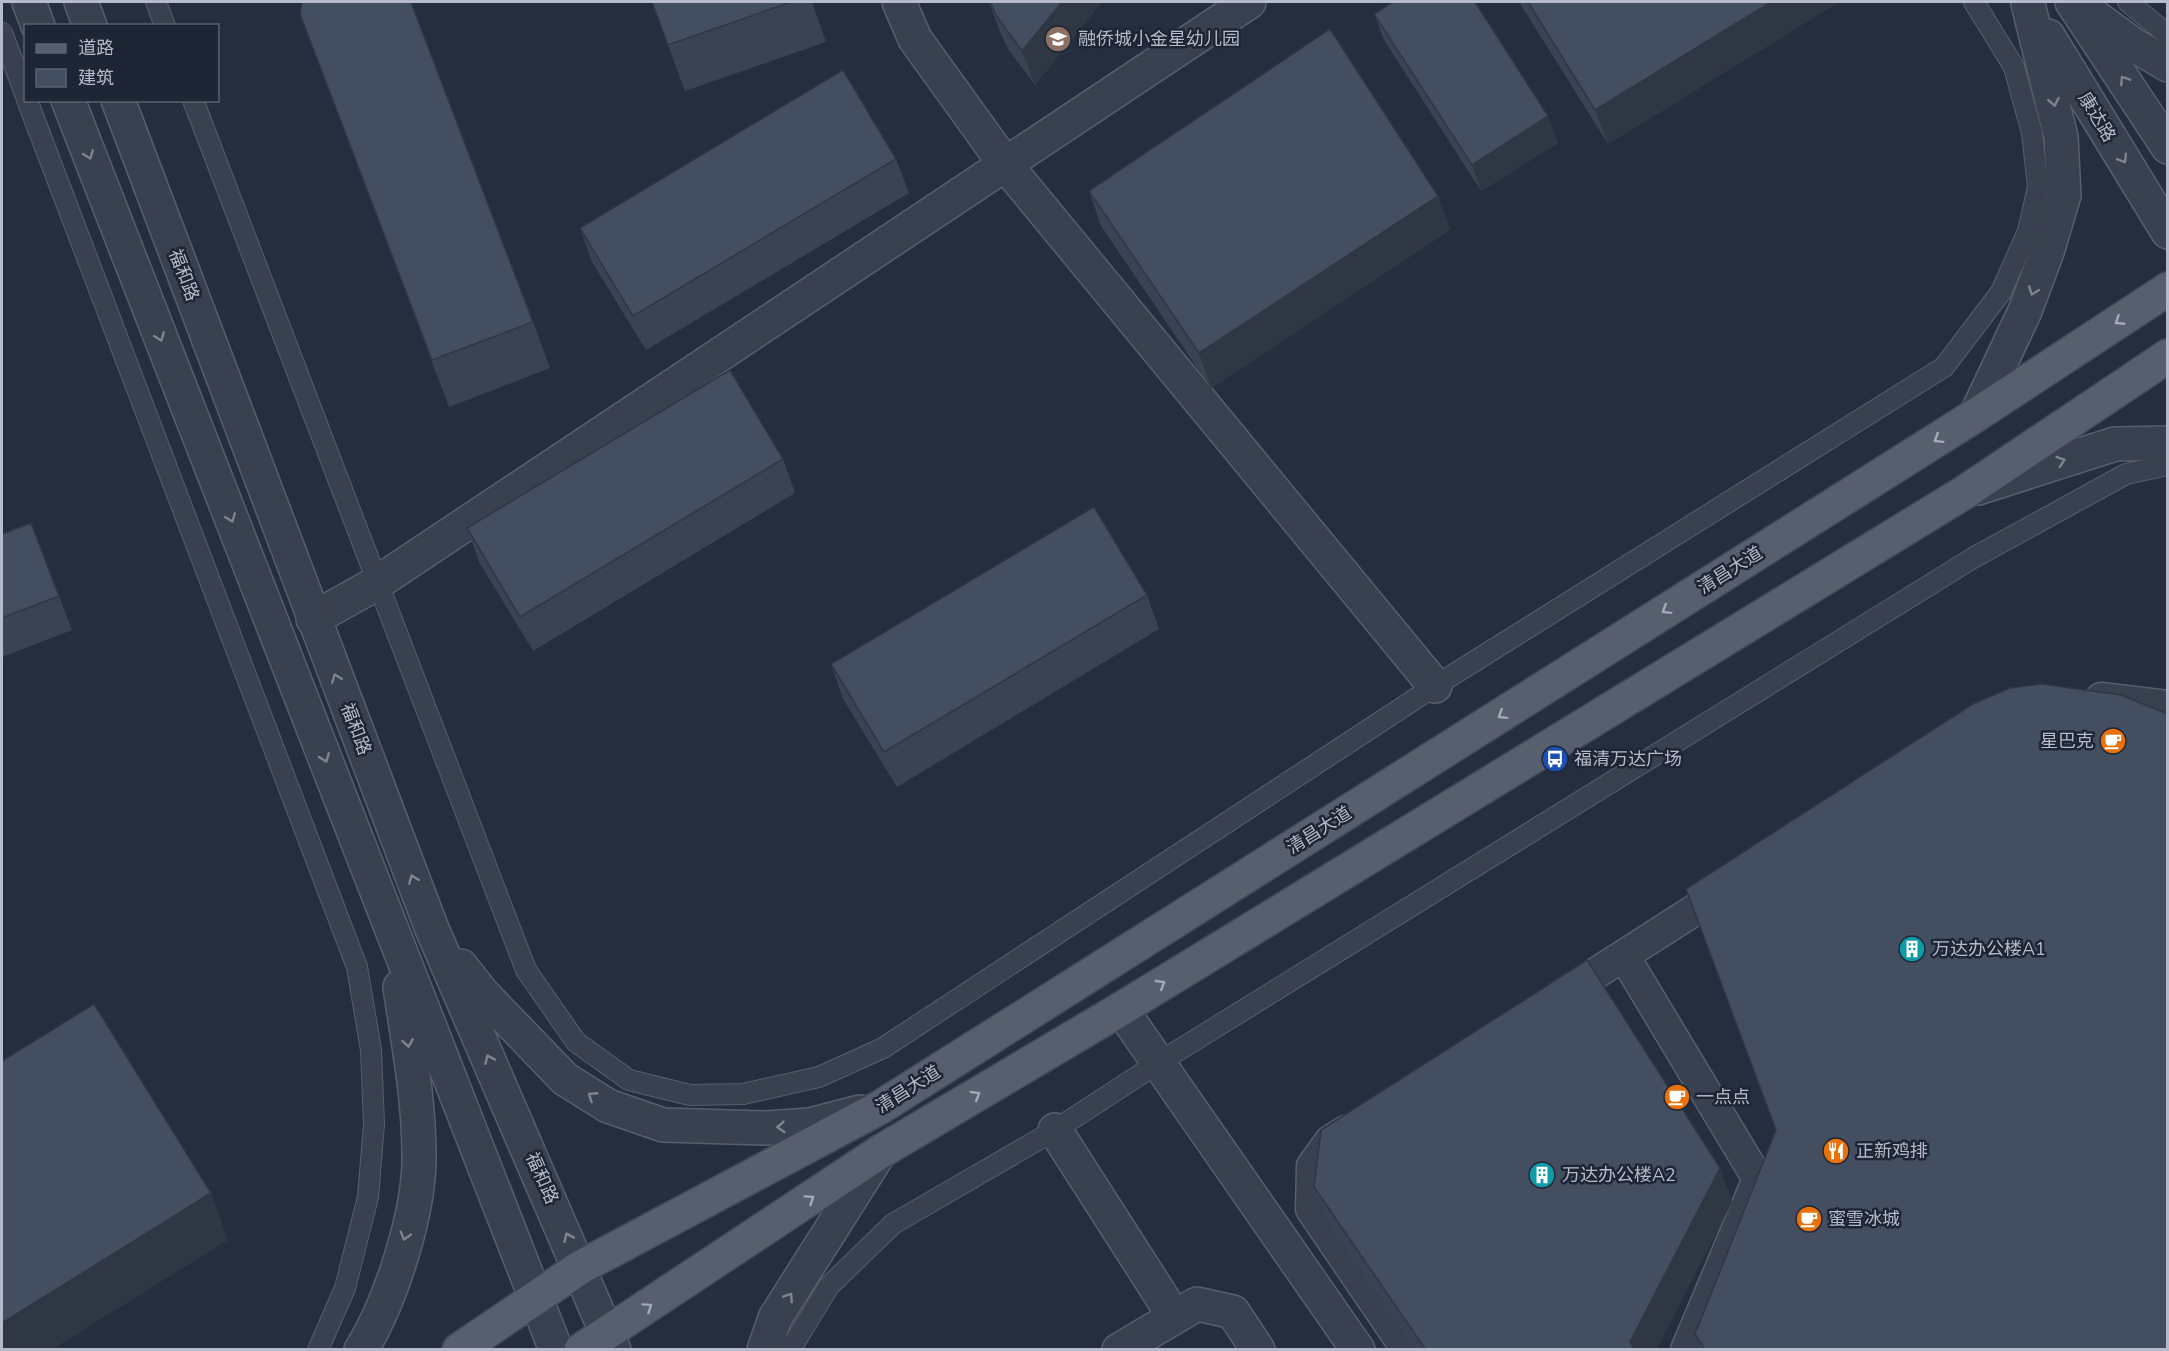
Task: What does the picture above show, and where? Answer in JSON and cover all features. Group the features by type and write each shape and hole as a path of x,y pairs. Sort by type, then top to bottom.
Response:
{"main road":[{"name":"清昌大道","path":"459,1350 581,1267 879,1108 1976,415 2168,289"},
{"path":"601,1344 880,1152 1121,1009 1965,492 2168,356"}],"street":[{"path":"29,2 37,24"},
{"path":"81,2 89,24"},
{"path":"899,2 915,39 1005,164 1435,686"},
{"path":"313,618 377,583 1249,2"},
{"path":"2073,2 2134,45 2168,65"},
{"path":"2073,2 2168,147"},
{"path":"1976,415 2025,311 2047,252 2064,195 2061,137 2027,3"},
{"name":"康达路","path":"2027,3 2168,232"},
{"path":"69,102 556,1350"},
{"name":"福和路","path":"119,102 432,929 581,1267 601,1344"},
{"path":"1965,492 2115,444 2168,443"},
{"path":"2071,694 2168,706"},
{"path":"1535,1012 1753,873"},
{"path":"361,1350 375,1327 392,1282 413,1208 419,1157 415,1086 389,923"},
{"path":"432,929 483,994 565,1078 608,1106 663,1125 767,1128 810,1125 879,1108"},
{"path":"1624,956 1758,1179 1686,1350"},
{"path":"1121,1009 1358,1350"},
{"path":"1369,1117 1330,1141 1312,1166 1311,1209 1420,1347"},
{"path":"1055,1130 1174,1316"},
{"path":"764,1350 775,1318 880,1152"},
{"path":"1119,1350 1197,1304 1233,1312 1258,1350"}],"lane":[{"path":"156,2 164,24"},
{"path":"194,102 526,970 576,1042 629,1080 690,1095 743,1094 819,1077 883,1048 1435,686 1944,367 2001,292 2028,231 2037,187 2032,133 2014,67 1974,2"},
{"path":"2128,2 2168,35"},
{"path":"2,33 24,91"},
{"path":"28,102 357,968 371,1050 374,1124 369,1197 345,1288 318,1350"},
{"path":"789,1350 829,1286 893,1224 1055,1130 1158,1063 1973,558 2126,474 2168,465"}],"building":[{"path":"302,2 411,2 533,322 432,360 300,14"},
{"path":"652,2 791,2 668,45"},
{"path":"990,2 1062,2 1022,51 996,15"},
{"path":"1393,2 1475,2 1548,116 1472,165 1374,14"},
{"path":"1528,2 1771,2 1595,110"},
{"path":"1330,29 1438,196 1199,353 1089,191"},
{"path":"843,70 896,159 633,316 580,228"},
{"path":"730,370 783,459 520,617 467,528"},
{"path":"1094,507 1147,595 884,752 831,664"},
{"path":"31,523 59,596 2,618 2,534"},
{"path":"2042,684 2121,695 2168,714 2168,1350 1705,1350 1695,1334 1776,1130 1686,889 1973,704 2010,688"},
{"path":"1587,960 1720,1168 1630,1342 1635,1350 1426,1350 1314,1187 1321,1130"},
{"path":"94,1004 211,1193 2,1323 2,1061"}],"place":[{"name":"融侨城小金星幼儿园","path":"1058,39"},
{"name":"星巴克","path":"2113,741"},
{"name":"福清万达广场","path":"1555,759"},
{"name":"万达办公楼A1","path":"1912,949"},
{"name":"一点点","path":"1677,1097"},
{"name":"正新鸡排","path":"1836,1151"},
{"name":"万达办公楼A2","path":"1542,1175"},
{"name":"蜜雪冰城","path":"1809,1219"}]}
